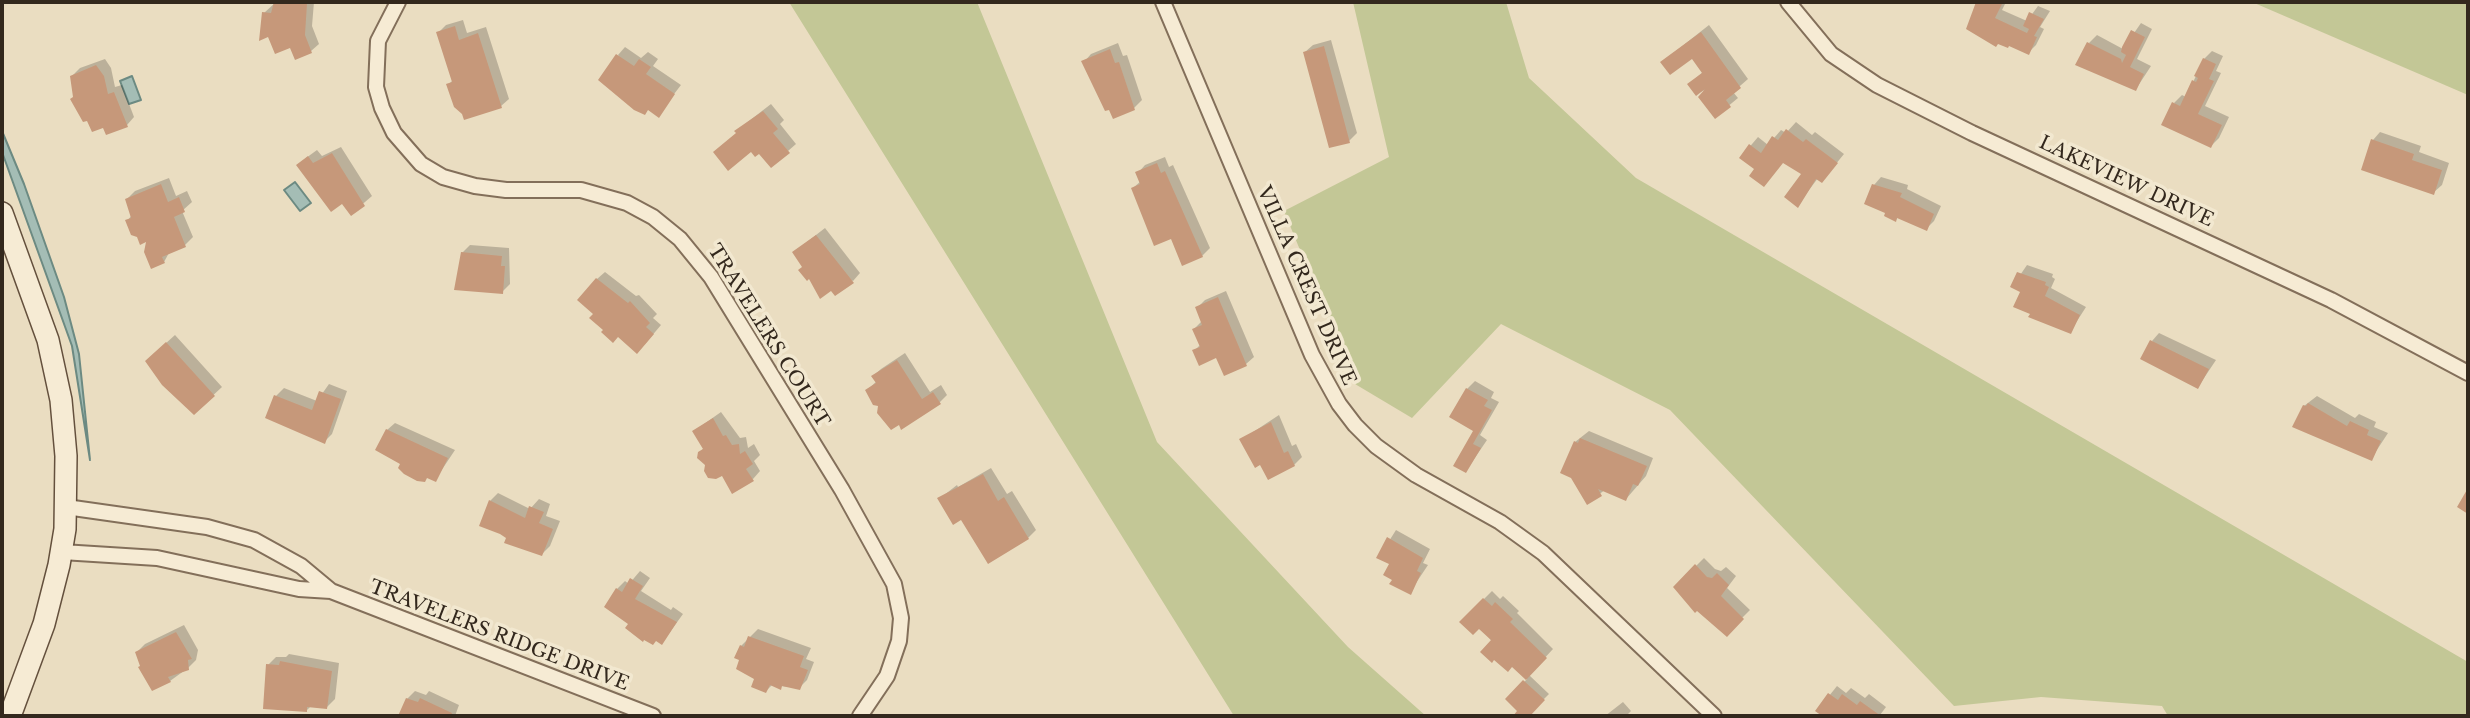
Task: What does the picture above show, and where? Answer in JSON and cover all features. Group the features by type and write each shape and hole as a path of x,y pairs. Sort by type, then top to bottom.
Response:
{"main road":[{"path":"2,213 36,304 54,366 66,448 66,507 62,552 44,625 10,716"}],"street":[{"name":"TRAVELERS COURT","path":"398,2 378,41 376,87 394,133 421,164 443,177 475,186 506,190 581,190 628,203 680,239 710,277 842,490 894,584 901,618 899,641 887,676 860,716"},
{"name":"VILLA CREST DRIVE","path":"1163,2 1312,355 1339,404 1355,425 1376,446 1416,475 1500,522 1543,553 1714,716"},
{"name":"LAKEVIEW DRIVE","path":"1788,2 1831,54 1877,85 1972,133 2319,295 2468,373"},
{"name":"TRAVELERS RIDGE DRIVE","path":"66,507 233,533 279,553 331,591 653,716"},
{"name":"TRAVELERS RIDGE DRIVE","path":"62,552 157,558 299,589 331,591"}],"green space":[{"path":"789,2 977,2 1157,442 1348,647 1426,716 1234,716"},
{"path":"1353,2 1506,2 1529,78 1636,178 2468,662 2468,716 2168,716 2162,706 2041,697 1954,706 1670,410 1501,324 1412,418 1355,384 1284,211 1389,157"},
{"path":"2252,2 2468,2 2468,95"}],"water":[{"path":"132,76 141,100 129,104 120,81"},
{"path":"2,131 64,297 79,354 90,460 72,346 2,152"},
{"path":"295,182 311,203 300,211 284,190"}],"building":[{"path":"274,2 307,4 305,35 312,53 295,60 290,48 275,54 268,37 259,41 262,12 271,13"},
{"path":"1976,2 2003,2 1995,18 2027,33 2029,29 2023,26 2029,12 2044,19 2034,36 2037,37 2029,55 2009,46 2008,48 1998,44 1996,47 1966,29"},
{"path":"455,26 459,40 478,33 502,108 464,120 454,107 446,84 452,82 436,32"},
{"path":"2131,30 2145,37 2130,67 2144,74 2136,91 2075,65 2087,42 2121,59 2122,63 2126,55 2121,52 2122,47"},
{"path":"1701,32 1741,88 1726,100 1731,107 1715,119 1698,97 1705,89 1696,96 1687,84 1702,73 1692,59 1670,75 1660,62"},
{"path":"1324,46 1350,143 1329,148 1303,52"},
{"path":"1110,49 1115,63 1119,62 1135,110 1113,119 1109,110 1105,111 1081,61"},
{"path":"616,54 634,66 639,59 651,67 646,74 675,94 659,118 648,110 645,115 634,110 598,80"},
{"path":"2203,58 2216,64 2209,79 2214,81 2198,114 2222,125 2211,148 2161,125 2172,102 2180,106 2192,80 2196,82 2198,78 2194,76"},
{"path":"96,65 104,76 108,94 114,92 128,127 106,135 103,128 92,132 70,99 73,97 70,76"},
{"path":"763,111 778,129 773,133 790,153 771,168 759,154 755,157 751,152 728,171 713,152 736,133 734,131"},
{"path":"1786,129 1803,142 1806,139 1838,163 1822,183 1816,179 1798,208 1784,197 1801,174 1783,163 1764,187 1749,176 1754,169 1739,158 1749,144 1761,153 1772,136 1778,140"},
{"path":"2371,139 2414,154 2412,160 2442,170 2434,195 2361,170"},
{"path":"332,153 365,206 351,216 342,204 331,212 296,165 308,156 313,163"},
{"path":"1157,163 1161,173 1165,171 1203,257 1182,266 1171,239 1154,246 1131,188 1140,184 1135,172"},
{"path":"161,184 168,202 179,197 185,212 174,217 186,247 162,257 165,263 151,269 144,252 146,242 140,245 137,237 131,235 125,220 131,218 125,199"},
{"path":"1872,184 1902,193 1900,197 1934,214 1927,231 1897,218 1896,222 1884,216 1885,213 1864,204"},
{"path":"816,235 854,283 835,296 831,291 820,299 809,279 807,281 798,270 802,267 792,252"},
{"path":"461,252 502,256 501,266 505,266 503,294 454,290"},
{"path":"2017,272 2046,282 2045,285 2049,287 2045,296 2080,315 2071,334 2028,317 2030,314 2013,307 2020,292 2010,287"},
{"path":"596,278 628,303 630,301 650,323 646,327 654,334 637,354 618,337 613,343 589,318 593,314 577,300"},
{"path":"1218,297 1247,366 1224,376 1216,358 1199,366 1192,350 1200,347 1192,329 1202,325 1195,307"},
{"path":"2150,340 2209,369 2198,389 2140,359"},
{"path":"166,342 215,396 194,415 162,385 145,361"},
{"path":"897,360 922,399 933,392 941,404 901,430 899,425 891,430 877,413 878,406 873,405 865,390 876,383 871,376"},
{"path":"1466,388 1488,400 1484,406 1492,410 1473,444 1481,448 1466,473 1453,466 1473,431 1449,417"},
{"path":"319,391 341,399 325,444 265,418 274,395 312,410"},
{"path":"2308,403 2347,426 2350,421 2369,430 2367,435 2381,441 2372,461 2292,427 2303,405"},
{"path":"713,418 723,436 726,435 732,445 739,444 740,454 745,451 753,464 746,469 754,481 732,494 722,476 716,479 708,478 704,471 705,465 697,458 698,452 703,449 692,431"},
{"path":"1271,422 1284,453 1288,451 1295,466 1268,480 1260,465 1255,468 1239,439"},
{"path":"386,429 448,458 436,482 427,478 425,482 417,481 398,468 400,464 375,450"},
{"path":"1580,438 1647,466 1638,486 1633,484 1626,501 1598,489 1602,496 1587,505 1571,478 1560,473 1574,441 1578,443"},
{"path":"983,474 998,501 1004,497 1029,539 988,564 961,520 953,525 937,498"},
{"path":"2468,488 2468,514 2457,507"},
{"path":"489,500 525,518 529,506 544,512 539,523 553,529 542,556 504,543 506,538 479,526"},
{"path":"1387,537 1423,558 1417,571 1421,573 1411,595 1389,584 1392,580 1383,575 1389,564 1376,558"},
{"path":"1695,564 1707,577 1712,578 1717,573 1729,585 1721,596 1744,619 1727,637 1697,611 1695,613 1673,587"},
{"path":"630,578 643,586 635,599 677,622 662,645 656,641 653,645 644,640 643,642 625,628 628,624 604,607 616,588 622,592"},
{"path":"1483,598 1492,606 1495,602 1513,619 1510,622 1547,658 1526,680 1512,667 1508,672 1494,660 1492,663 1480,652 1491,640 1479,629 1473,635 1459,622"},
{"path":"176,632 192,659 188,660 189,670 168,677 171,682 152,691 138,667 140,666 135,652"},
{"path":"748,636 804,656 800,667 808,670 800,690 782,686 781,690 770,685 766,693 751,687 754,679 736,669 739,660 734,658 740,645 744,647"},
{"path":"280,661 332,671 327,709 307,707 307,712 263,709 266,664 279,665"},
{"path":"1523,680 1545,700 1530,716 1513,716 1517,711 1505,699"},
{"path":"1828,693 1838,700 1842,694 1857,705 1860,701 1881,716 1822,716 1815,711"},
{"path":"406,698 418,702 420,698 452,713 451,716 398,716"}]}
